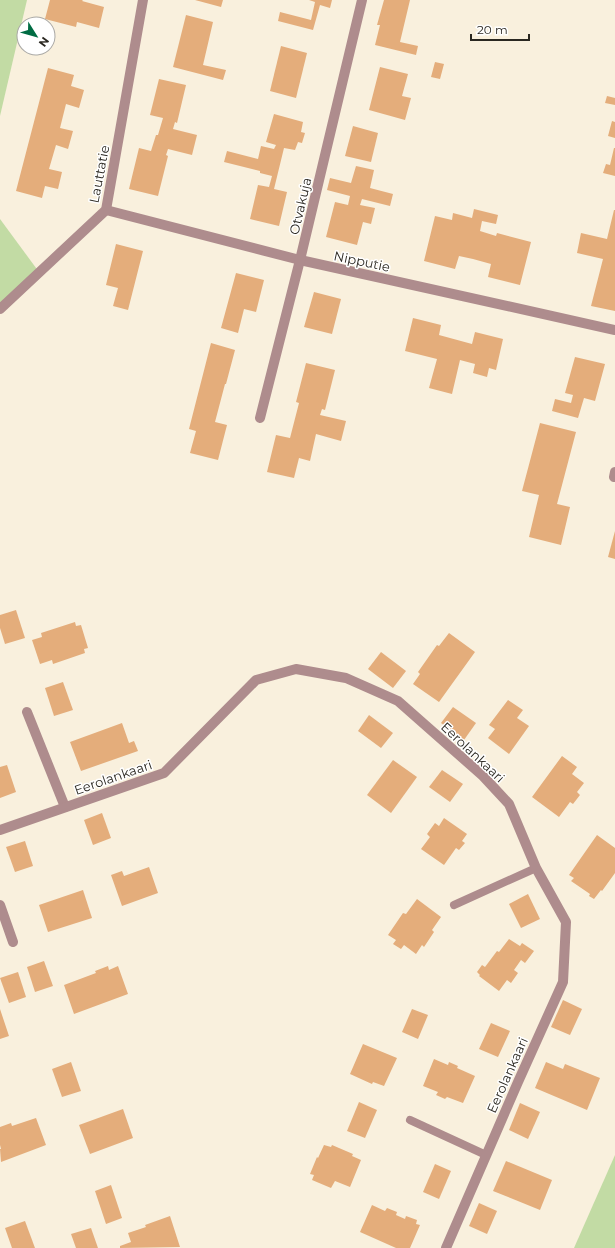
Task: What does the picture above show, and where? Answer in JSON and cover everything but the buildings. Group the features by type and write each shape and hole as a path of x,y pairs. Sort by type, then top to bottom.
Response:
{"street":[{"name":"Lauttatie","path":"0,309 106,210 143,0"},
{"name":"Otvakuja","path":"260,418 300,260 362,0"},
{"name":"Nipputie","path":"106,210 300,260 615,330"},
{"name":"Eerolankaari","path":"0,830 164,773 256,680 296,669 346,678 398,701 483,776 509,804 536,868 566,922 563,982 446,1248"},
{"path":"27,712 65,807"},
{"path":"0,905 13,942"}],"lane":[{"path":"454,905 536,868"},
{"path":"410,1120 486,1155"}],"green space":[{"path":"0,0 27,0 23,16 16,16 16,47 0,116"},
{"path":"0,219 39,272 0,309"},
{"path":"615,1155 615,1248 574,1248"}]}
